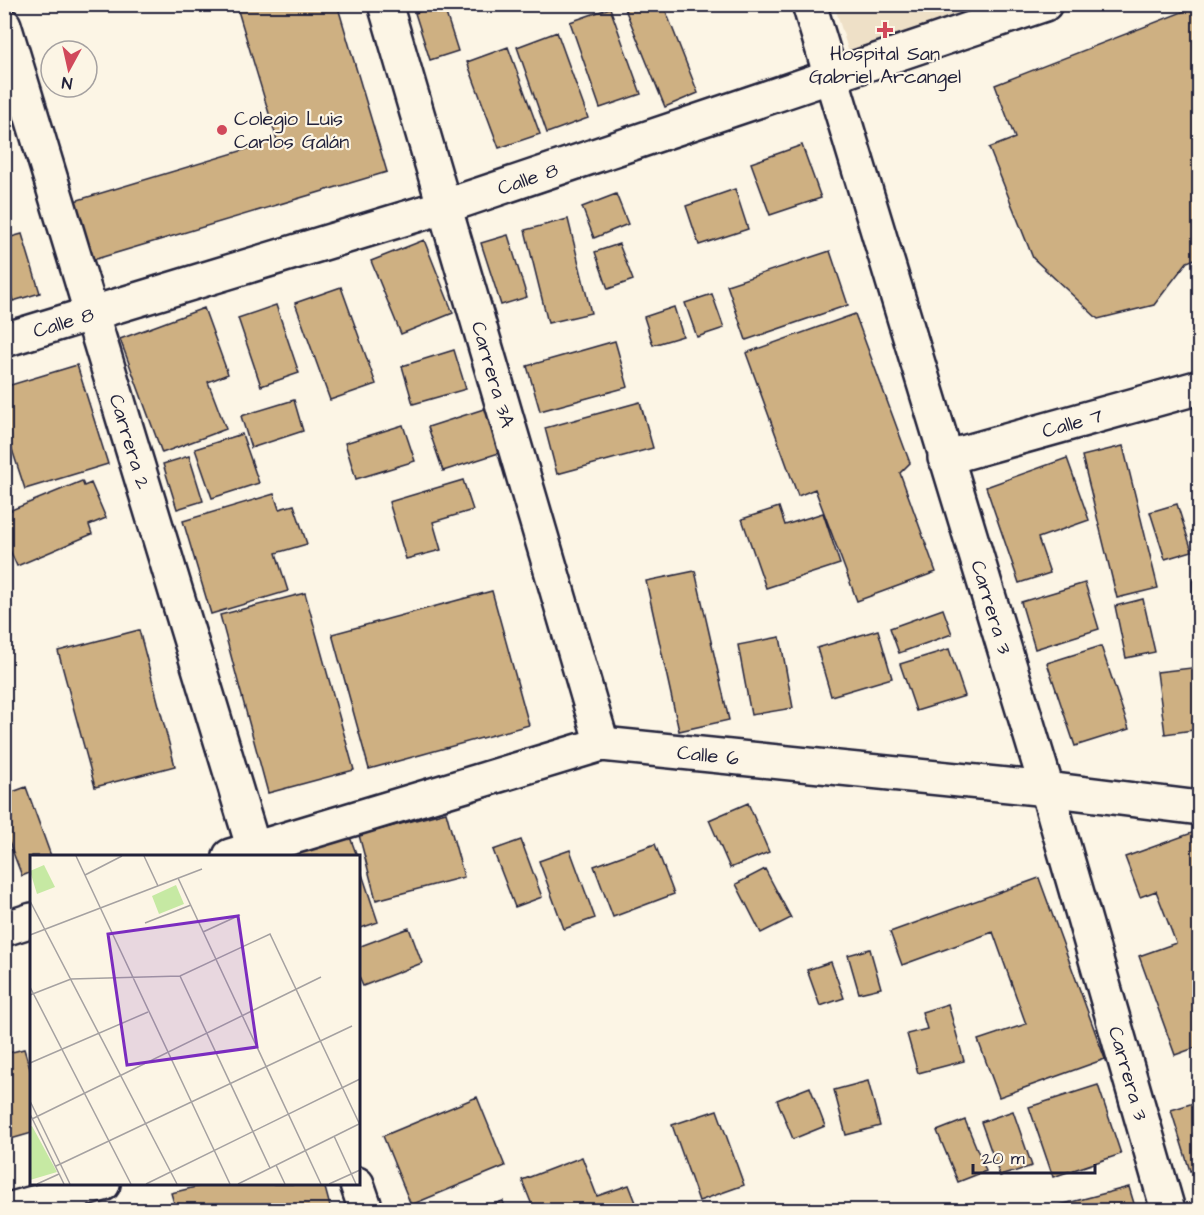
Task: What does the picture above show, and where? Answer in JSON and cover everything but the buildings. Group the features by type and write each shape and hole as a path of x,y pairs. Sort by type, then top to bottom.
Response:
{"street":[{"name":"Carrera 3A","path":"385,4 602,744"},
{"name":"Carrera 3","path":"809,4 1047,789 1168,1210"},
{"name":"Calle 8","path":"4,340 446,206 1045,4"},
{"name":"Carrera 2","path":"4,25 93,313 246,854"},
{"name":"Calle 7","path":"945,458 1200,387"},
{"name":"Calle 6","path":"246,854 602,744 1047,789 1200,808"},
{"path":"4,929 30,921"},
{"path":"8,1210 99,1185"},
{"path":"357,1185 366,1210"}],"shaded area":[{"name":"Hospital San Gabriel Arcangel","path":"834,4 1006,5 850,56"}],"place":[{"name":"Hospital San Gabriel Arcangel","path":"885,30"},
{"name":"Colegio Luis Carlos Galán","path":"222,130"}]}
